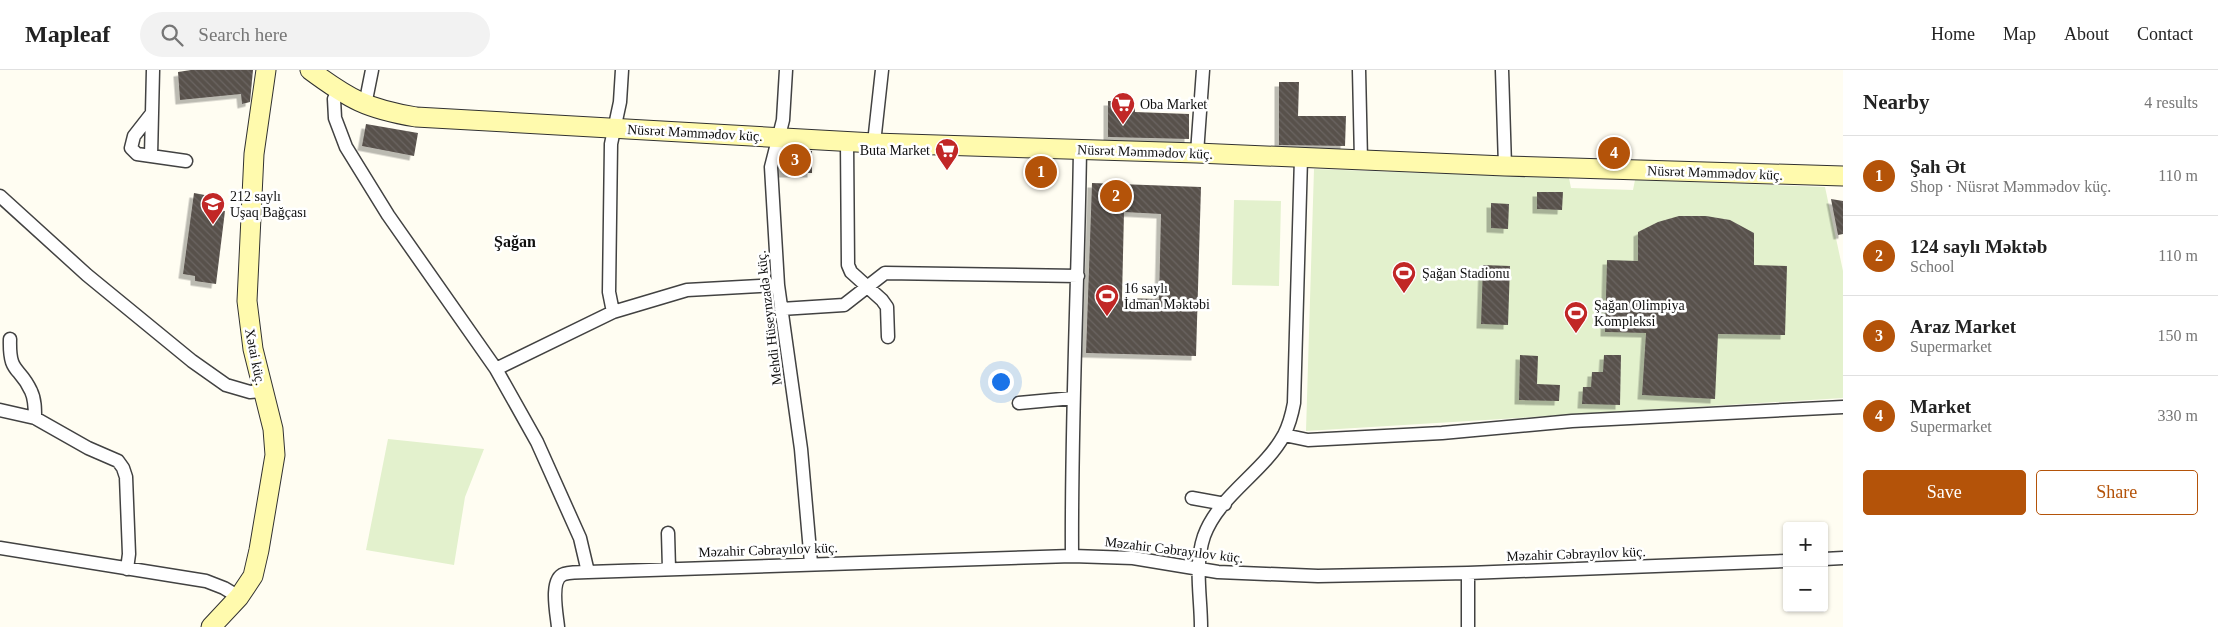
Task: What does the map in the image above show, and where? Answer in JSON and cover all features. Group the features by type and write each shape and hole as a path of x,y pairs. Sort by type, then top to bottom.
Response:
{"street":[{"path":"151,156 153,70"},
{"name":"Xətai küç.","path":"211,627 248,585 256,567 275,456 273,429 262,391 249,323 247,278 254,154 266,70"},
{"name":"Nüsrət Məmmədov küç.","path":"310,70 338,91 365,105 379,110 416,117 874,144 1197,153 1504,166 1843,176"},
{"path":"365,105 372,70"},
{"path":"613,312 609,292 610,158 613,129 620,102 622,70"},
{"name":"Mehdi Hüseynzadə küç.","path":"786,70 782,120 771,167 778,285 801,449 810,563"},
{"path":"874,144 882,70"},
{"path":"1197,153 1203,70"},
{"path":"1359,70 1361,160"},
{"path":"1502,70 1504,166"},
{"path":"338,91 334,99 335,118 339,132 358,168 388,215 496,369 538,442 580,538 588,572"},
{"path":"152,113 134,136 131,148 137,154 186,161"},
{"path":"847,142 848,265 851,272 882,300 887,308 888,337"},
{"path":"1072,556 1071,451 1078,276 1080,150"},
{"path":"1202,627 1198,570 1205,535 1214,518 1225,504 1284,435 1294,403 1301,158"},
{"path":"0,196 87,275 192,361 226,385 250,392 262,391"},
{"path":"781,309 844,305 878,277 892,272 1078,276"},
{"path":"496,369 613,312 687,290 778,285"},
{"path":"10,339 9,357 12,365 31,390 34,400 35,418"},
{"path":"1019,403 1073,398"},
{"path":"1284,435 1308,440 1442,433 1572,421 1843,407"},
{"path":"0,410 35,418 88,448 118,461 126,477 129,541 128,569"},
{"path":"1192,498 1225,504"},
{"path":"668,533 670,569"},
{"path":"0,548 206,581 224,588 239,597"},
{"name":"Məzahir Cəbrayılov küç.","path":"558,627 555,595 555,584 558,578 563,574 588,572 810,563 1072,556 1133,558 1198,570 1327,576 1468,573 1783,561"},
{"path":"1828,559 1843,558"},
{"path":"1468,573 1468,627"}],"green space":[{"name":"Şağan Olimpiya Kompleksi","path":"1314,169 1569,178 1571,188 1633,190 1635,180 1825,187 1843,271 1843,398 1306,431"},
{"path":"1234,200 1281,201 1279,286 1232,285"},
{"path":"388,439 484,449 465,497 454,565 366,550"}],"building":[{"path":"191,70 253,70 250,102 242,104 241,94 180,100 178,72"},
{"path":"1279,82 1299,82 1298,116 1346,116 1345,146 1279,145"},
{"path":"1108,101 1135,101 1135,112 1189,114 1189,139 1108,137"},
{"path":"366,124 418,133 414,156 362,146"},
{"path":"783,151 812,151 812,173 783,173"},
{"path":"1092,183 1201,187 1196,356 1086,353","holes":["1124,212 1161,214 1159,299 1122,298"]},
{"path":"1537,192 1563,192 1562,210 1537,209"},
{"path":"194,193 210,196 208,209 225,211 216,284 195,281 195,276 183,274"},
{"path":"1831,199 1843,201 1843,234 1838,235"},
{"path":"1491,203 1509,204 1508,229 1491,228"},
{"path":"1679,216 1706,216 1730,220 1754,233 1754,265 1787,266 1785,335 1718,334 1715,399 1642,395 1646,333 1605,332 1607,260 1638,261 1638,232 1658,222"},
{"path":"1483,265 1510,266 1508,325 1481,324"},
{"path":"1520,355 1538,356 1537,384 1560,385 1559,401 1519,400"},
{"path":"1604,355 1621,355 1620,405 1582,404 1583,387 1591,387 1592,372 1603,372"}],"place":[{"name":"Oba Market","path":"1123,125"},
{"name":"Market","path":"1614,153"},
{"name":"Araz Market","path":"795,160"},
{"name":"Buta Market","path":"947,171"},
{"name":"Şah Ət","path":"1041,172"},
{"name":"124 saylı Məktəb","path":"1116,196"},
{"name":"212 saylı Uşaq Bağçası","path":"213,225"},
{"name":"Şağan Stadionu","path":"1404,294"},
{"name":"16 saylı İdman Məktəbi","path":"1107,317"},
{"name":"Şağan Olimpiya Kompleksi","path":"1576,334"}],"district":[{"name":"Şağan","path":"515,241"}]}
